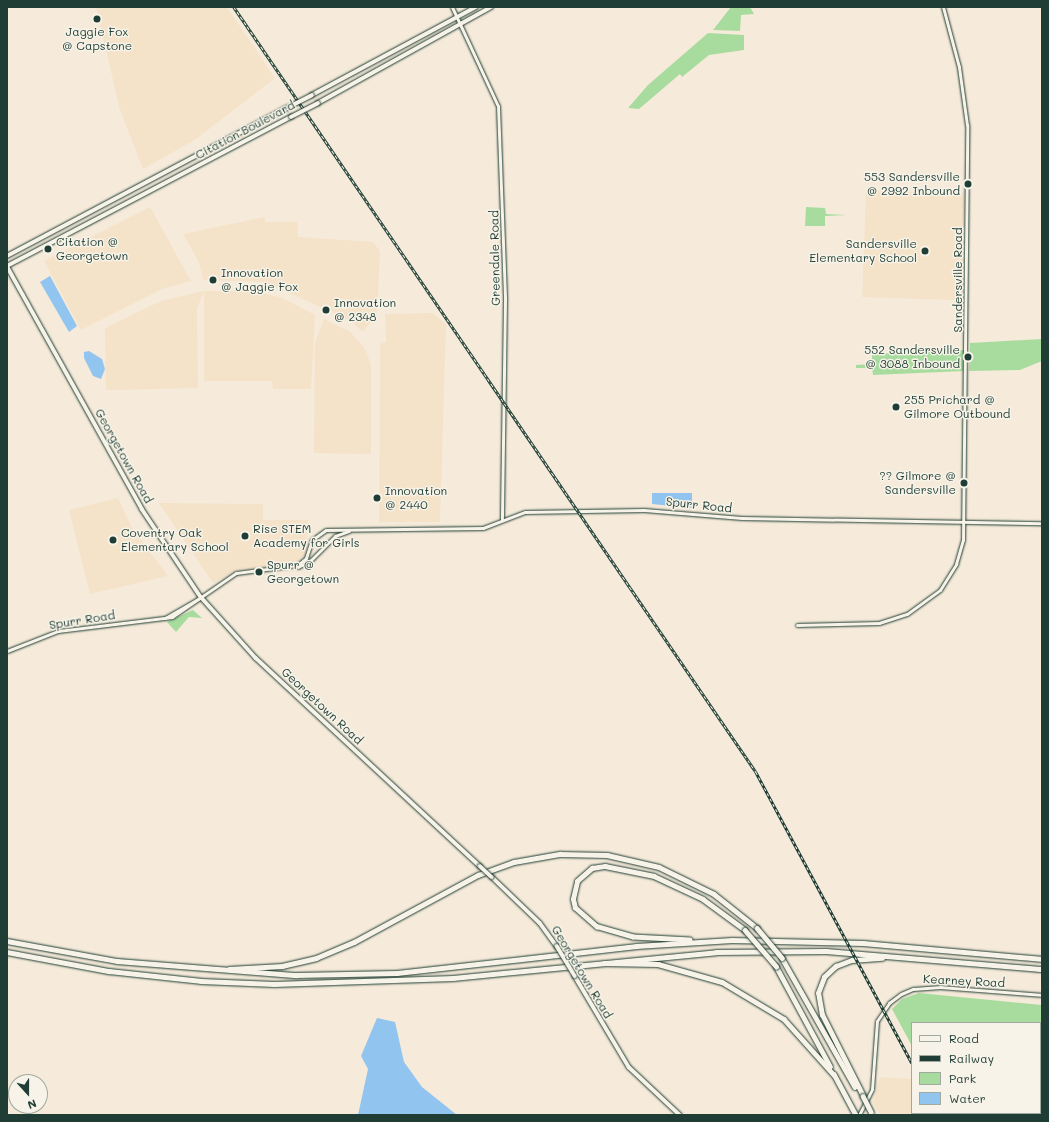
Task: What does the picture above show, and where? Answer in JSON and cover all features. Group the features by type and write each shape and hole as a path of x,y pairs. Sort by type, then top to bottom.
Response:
{"highway":[{"path":"203,970 268,967 316,958 354,942 478,875 514,862 560,854 607,855 659,867 714,894 757,928 782,958 871,1114"},
{"path":"856,1115 776,966 745,930 704,899 654,876 605,866 592,868 577,881 573,899 575,908 597,927 633,937 716,941 863,943 1042,958"},
{"path":"7,941 82,956 203,970 296,975 398,973 716,941"},
{"path":"7,952 109,971 201,981 274,984 371,983 681,953 793,951 1042,969"},
{"path":"862,1097 819,1006 821,983 829,971 843,962 866,958 979,964"},
{"path":"556,966 648,964 675,967 722,982 784,1020 834,1075"}],"main road":[{"name":"Citation Boulevard","path":"7,256 458,19 476,7"},
{"name":"Citation Boulevard","path":"7,266 462,26 491,7"},
{"name":"Georgetown Road","path":"7,266 142,509 202,597 256,658 540,923 557,946 629,1067 680,1115"}],"street":[{"name":"Greendale Road","path":"452,7 498,106 505,293 502,520"},
{"name":"Sandersville Road","path":"797,625 879,623 925,604 951,575 959,557 966,521 967,125 959,67 943,7"},
{"name":"Spurr Road","path":"283,568 302,562 312,540 322,531 357,529 483,528 525,512 648,510 742,518 1042,523"},
{"name":"Spurr Road","path":"7,651 58,631 163,618 202,597 236,573 304,565 335,536 357,529"},
{"name":"Kearney Road","path":"859,1115 872,1089 878,1021 889,1003 901,994 920,987 941,987 1042,995"}],"shaded area":[{"path":"96,7 227,7 275,78 196,139 143,169 120,110"},
{"path":"866,190 964,193 960,300 862,297"},
{"path":"150,207 191,281 162,289 81,330 44,261"},
{"path":"265,217 265,222 297,222 298,237 373,242 380,251 377,313 363,332 351,321 265,282 203,280 199,262 183,234"},
{"path":"204,291 253,291 282,298 315,315 311,389 273,389 272,381 204,381 204,292 197,308 198,388 106,390 105,328 161,301"},
{"path":"433,313 446,324 440,522 379,522 380,344 386,342 385,314"},
{"path":"324,319 350,332 364,347 371,364 371,454 314,453 315,343"},
{"path":"118,498 132,528 168,576 90,594 69,510"},
{"name":"Rise STEM Academy for Girls","path":"159,503 263,504 263,520 308,520 307,551 300,561 289,567 238,570 213,583"},
{"path":"880,1077 911,1079 911,1114 932,1115 880,1115 873,1102"}],"green space":[{"path":"731,7 750,7 754,14 741,15 740,31 713,30"},
{"path":"708,33 744,35 744,50 709,55 682,77 680,74 639,109 628,108 648,85"},
{"path":"806,207 825,208 826,214 847,215 825,216 825,226 805,226"},
{"path":"1042,339 1042,361 1020,370 969,371 970,343"},
{"path":"964,350 964,371 873,375 872,368 856,368 856,365 872,364 872,354"},
{"path":"193,610 202,618 189,617 176,632 167,622"},
{"path":"919,993 1042,1005 1042,1115 949,1115 1041,1114 1041,1022 911,1022 911,1044 892,1009 902,999"}],"water":[{"path":"50,276 77,326 69,332 40,282"},
{"path":"89,351 102,359 105,369 101,379 93,376 84,358 84,352"},
{"path":"652,493 692,493 692,508 652,504"},
{"path":"377,1018 395,1022 404,1062 422,1087 457,1115 358,1115 368,1069 361,1056"}],"railway":[{"path":"234,7 756,772 911,1061"}],"place":[{"name":"Jaggie Fox @ Capstone","path":"97,19"},
{"name":"553 Sandersville @ 2992 Inbound","path":"968,184"},
{"name":"Citation @ Georgetown","path":"48,249"},
{"name":"Sandersville Elementary School","path":"925,251"},
{"name":"Innovation @ Jaggie Fox","path":"213,280"},
{"name":"Innovation @ 2348","path":"326,310"},
{"name":"552 Sandersville @ 3088 Inbound","path":"968,357"},
{"name":"255 Prichard @ Gilmore Outbound","path":"896,407"},
{"name":"?? Gilmore @ Sandersville","path":"964,483"},
{"name":"Innovation @ 2440","path":"377,498"},
{"name":"Rise STEM Academy for Girls","path":"245,536"},
{"name":"Coventry Oak Elementary School","path":"113,540"},
{"name":"Spurr @ Georgetown","path":"259,572"}]}
